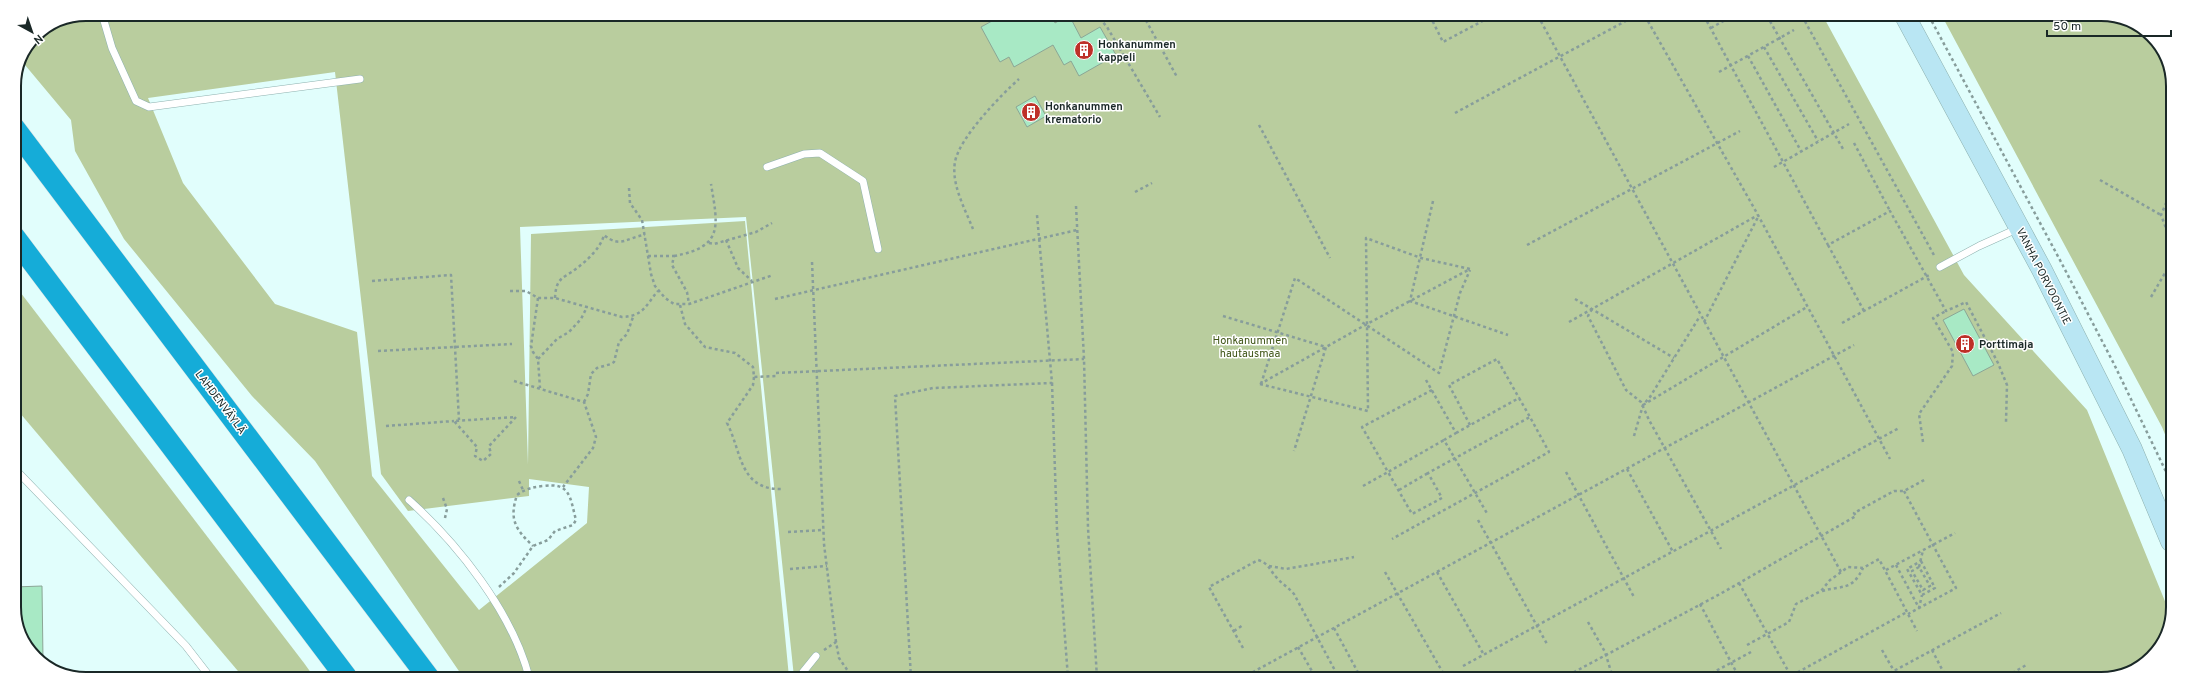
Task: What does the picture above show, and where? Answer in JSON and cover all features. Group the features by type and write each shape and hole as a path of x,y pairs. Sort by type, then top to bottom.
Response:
{"highway":[{"name":"LAHDENVÄYLÄ","path":"21,137 424,672"},
{"path":"21,246 342,672"}],"main road":[{"name":"VANHA PORVOONTIE","path":"1908,21 2020,228 2132,448 2166,530"}],"lane":[{"path":"104,21 112,48 136,101 149,107 360,79"},
{"path":"767,167 804,154 820,153 864,181 878,249"},
{"path":"1940,267 1978,243 2020,228"},
{"path":"21,475 186,646 206,672"},
{"path":"409,500 427,517 462,556 484,587 511,631 527,672"},
{"path":"803,672 816,656"}],"path":[{"path":"1102,21 1107,26 1160,117"},
{"path":"1146,21 1177,77"},
{"path":"1433,21 1444,42 1483,21"},
{"path":"1541,21 1820,536 1841,572"},
{"path":"1455,113 1626,21"},
{"path":"1648,21 1758,216 1890,459"},
{"path":"1707,21 1864,311"},
{"path":"1711,28 1721,21"},
{"path":"1771,21 1843,149"},
{"path":"1805,21 1940,267 1842,323"},
{"path":"1720,72 1794,30"},
{"path":"1764,47 1818,141"},
{"path":"1748,56 1801,151"},
{"path":"973,229 956,183 955,163 958,150 996,100 1019,79"},
{"path":"1774,166 1849,124"},
{"path":"1259,125 1330,258"},
{"path":"1527,245 1740,131"},
{"path":"1854,143 1946,311"},
{"path":"2100,180 2161,215 2166,228"},
{"path":"1135,192 1152,183"},
{"path":"709,243 714,233 716,215 710,184"},
{"path":"629,188 630,203 642,220 651,274 658,291 665,298 680,305 689,304 774,275"},
{"path":"1410,301 1433,201"},
{"path":"2161,215 2166,203"},
{"path":"1076,206 1084,359 1088,528 1097,672"},
{"path":"1828,245 1890,211"},
{"path":"1037,215 1051,359 1057,530 1068,672"},
{"path":"1569,322 1758,216"},
{"path":"1704,322 1758,216"},
{"path":"648,256 674,256 700,249 709,243 756,232 772,223"},
{"path":"775,299 1077,230"},
{"path":"555,298 556,286 560,279 577,268 596,250 602,243 604,235 611,241 618,242 645,235"},
{"path":"1260,384 1368,411 1366,238 1421,258 1470,269"},
{"path":"726,240 738,268 752,282"},
{"path":"674,256 672,265 686,292 689,304"},
{"path":"812,262 823,530 826,566 836,642 840,658 848,672"},
{"path":"1260,384 1367,324 1470,269"},
{"path":"1260,384 1295,278 1367,324 1438,373 1460,293 1470,269"},
{"path":"2151,297 2166,271"},
{"path":"372,280 451,275 458,420"},
{"path":"510,291 526,291 538,298 555,298 622,317 633,316 645,308 658,291"},
{"path":"538,298 531,339 533,352 538,359 540,388"},
{"path":"1575,299 1674,358"},
{"path":"1410,301 1508,335"},
{"path":"1923,442 1919,414 1952,366 1954,352 1934,318 1966,302 1998,363 2007,386 2006,422"},
{"path":"680,305 685,324 705,347 735,353 753,366 754,385 727,422 736,442 740,461 745,470 761,486 770,489 782,489"},
{"path":"538,359 557,339 569,332 581,319 587,307"},
{"path":"1643,404 1807,307"},
{"path":"1592,309 1588,316 1626,390 1643,404 1649,420 1666,448 1721,550"},
{"path":"564,487 593,448 596,437 584,402 591,374 597,368 614,362 619,342 628,334 633,316"},
{"path":"1224,316 1326,347"},
{"path":"1634,436 1643,404 1650,397 1701,316"},
{"path":"378,351 512,344"},
{"path":"1253,672 1854,345"},
{"path":"1294,451 1312,397 1326,347"},
{"path":"754,377 816,372 932,367 1051,359 1084,359"},
{"path":"1392,539 1549,452 1497,359 1449,386 1470,425"},
{"path":"1426,380 1456,433"},
{"path":"514,381 584,402"},
{"path":"911,672 895,396 933,388 1052,383"},
{"path":"1428,473 1442,498 1412,514 1362,427 1432,390"},
{"path":"1363,486 1519,398"},
{"path":"386,426 458,420 516,417 489,446 491,454 483,461 475,456 476,447 454,421"},
{"path":"1399,490 1530,417"},
{"path":"1463,666 1899,428"},
{"path":"1444,440 1488,515"},
{"path":"1627,469 1673,552"},
{"path":"1566,472 1634,597"},
{"path":"1574,672 1739,583 1856,516 1854,513 1894,491 1904,491 1926,479"},
{"path":"519,481 523,490"},
{"path":"492,584 497,589 514,573 533,546 548,540 555,531 573,525 576,520 570,496 564,487 550,485 523,490 517,495 513,518 523,536 533,546"},
{"path":"1798,672 1956,588 1904,491"},
{"path":"443,498 447,509 444,515 447,524"},
{"path":"1478,520 1547,644"},
{"path":"788,532 823,530"},
{"path":"1886,570 1955,533"},
{"path":"1919,567 1930,586 1923,590 1912,570 1919,567 1922,550"},
{"path":"1243,648 1209,587 1258,560 1268,566 1286,569 1354,557"},
{"path":"1821,591 1830,580 1848,567 1863,568 1879,559 1917,631"},
{"path":"1919,608 1922,595 1907,569 1921,561"},
{"path":"1921,561 1935,588 1922,595"},
{"path":"1896,565 1919,608"},
{"path":"790,569 826,566"},
{"path":"1268,566 1277,579 1286,584 1294,594 1337,672"},
{"path":"1747,645 1789,622 1796,604 1821,591 1848,586 1858,578 1863,568"},
{"path":"1386,572 1443,672"},
{"path":"1437,572 1484,655"},
{"path":"1739,583 1789,672"},
{"path":"1700,604 1737,672"},
{"path":"1882,650 1894,671 2001,613"},
{"path":"1588,622 1606,655 1611,672"},
{"path":"1234,631 1243,625"},
{"path":"1334,628 1358,672"},
{"path":"816,656 836,642"},
{"path":"1298,647 1313,672"},
{"path":"1932,650 1943,672"},
{"path":"1712,672 1751,652"},
{"path":"2014,672 2028,664"}],"green space":[{"name":"Honkanummen hautausmaa","path":"86,21 1826,21 1964,275 2087,410 2166,604 2164,624 2155,643 2141,659 2122,669 2101,672 793,672 746,217 520,227 528,465 531,234 745,221 789,672 460,672 315,461 252,396 124,239 75,151 71,120 25,65 31,52 52,52 52,31 73,22","holes":["335,72 381,474 408,511 529,496 529,479 589,487 587,523 479,610 372,476 357,332 275,304 183,183 148,98"]},
{"path":"1945,21 2101,21 2118,23 2137,32 2153,46 2163,65 2166,82 2166,437"},
{"path":"21,293 310,672 239,672 21,414"}],"building":[{"name":"Honkanummen kappeli","path":"992,21 1054,21 1055,23 1058,21 1072,21 1081,38 1100,27 1116,55 1079,76 1071,61 1064,65 1053,45 1014,67 1009,57 1000,62 981,27"},
{"name":"Honkanummen krematorio","path":"1035,96 1046,116 1027,127 1016,107"},
{"name":"Porttimaja","path":"1964,309 1994,365 1973,376 1943,320"},
{"path":"42,586 43,655 34,647 23,624 21,611 21,587"}],"place":[{"name":"Honkanummen kappeli","path":"1084,50"},
{"name":"Honkanummen krematorio","path":"1031,112"},
{"name":"Porttimaja","path":"1965,344"}]}
